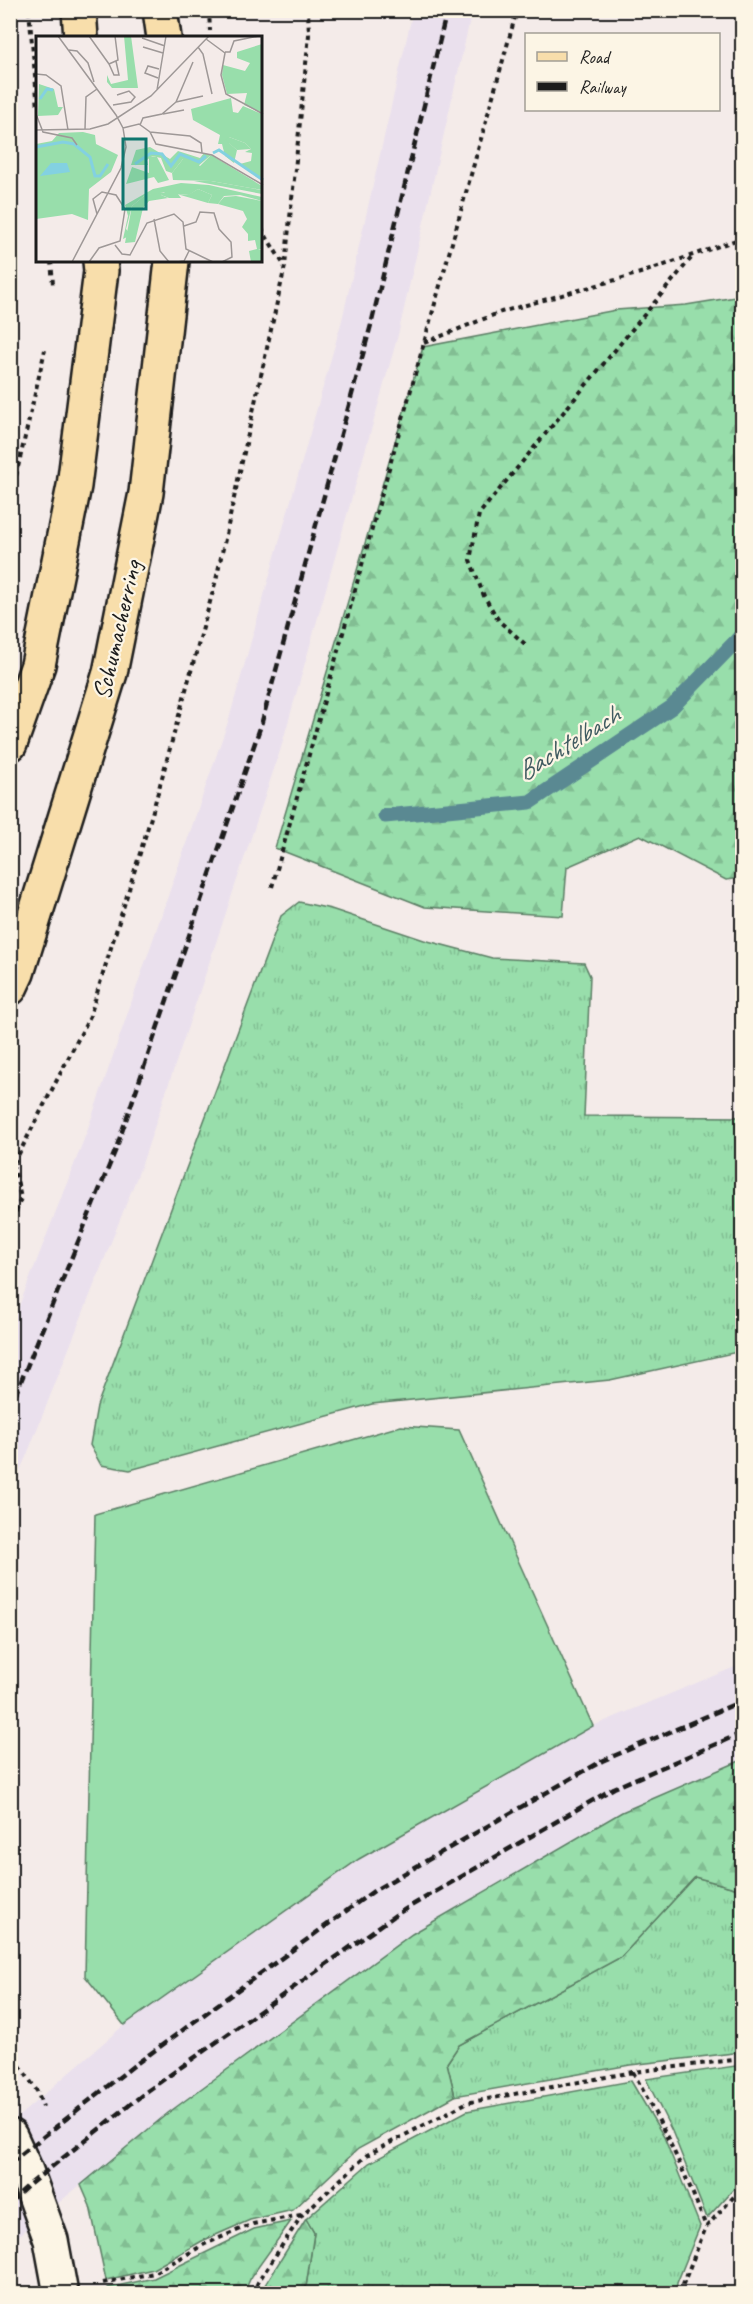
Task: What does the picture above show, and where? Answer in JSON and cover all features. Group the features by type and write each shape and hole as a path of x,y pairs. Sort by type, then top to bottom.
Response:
{"main road":[{"path":"79,10 81,36"},
{"path":"160,10 164,36"},
{"path":"10,744 38,665 74,486 100,262"},
{"name":"Schumacherring","path":"10,988 18,973 110,673 146,493 172,262"}],"street":[{"path":"10,2136 26,2171 51,2240 62,2294"}],"path":[{"path":"29,10 36,86"},
{"path":"209,10 210,36"},
{"path":"10,1171 90,1016 152,814 216,580 285,266 309,35 309,10"},
{"path":"272,887 517,10"},
{"path":"262,230 285,266"},
{"path":"424,343 501,312 644,272 742,238"},
{"path":"525,644 500,621 484,596 470,560 479,514 693,256"},
{"path":"51,262 54,293"},
{"path":"10,502 47,339"},
{"path":"10,1229 21,1198 14,1166"},
{"path":"253,2294 258,2282 302,2214 367,2155 466,2103 633,2072 742,2059"},
{"path":"633,2072 691,2186 706,2227"},
{"path":"682,2294 683,2284 706,2227 742,2188"},
{"path":"101,2283 154,2273 206,2244 253,2224 302,2214"}],"shaded area":[{"path":"413,11 472,11 398,335 280,751 142,1164 26,1457 11,1489 11,1327 86,1134 229,719 342,320"},
{"path":"742,1664 742,1760 622,1812 412,1934 168,2113 11,2242 11,2123 124,2025 359,1859 593,1726"}],"green space":[{"path":"742,296 742,878 726,880 640,835 567,867 563,916 425,907 275,848 423,347 616,310 686,305"},
{"path":"299,902 331,909 424,940 492,958 584,963 590,976 584,1116 742,1117 742,1351 610,1380 372,1404 130,1470 101,1465 90,1445 97,1406 281,916"},
{"path":"401,1426 459,1430 593,1726 359,1859 124,2025 85,1976 95,1514"},
{"path":"742,1760 742,1890 695,1877 621,1957 459,2045 447,2063 455,2096 358,2149 293,2210 250,2220 202,2241 153,2269 106,2280 90,2206 81,2185 168,2113 412,1934 622,1812"},
{"path":"695,1877 742,1890 742,2052 630,2065 455,2096 447,2063 459,2045 621,1957"},
{"path":"742,2065 742,2180 707,2218 672,2131 646,2079"},
{"path":"631,2081 664,2137 700,2226 677,2283 676,2293 305,2294 314,2233 306,2219 369,2163 467,2111"},
{"path":"306,2219 314,2233 305,2293 260,2293"},
{"path":"291,2221 251,2277 244,2293 108,2293 107,2288 154,2278 254,2229"}],"waterway":[{"name":"Bachtelbach","path":"385,816 530,802 672,707 742,635"}],"railway":[{"path":"10,1408 116,1149 261,725 371,325 447,10"},
{"path":"10,2163 132,2067 375,1890 602,1761 742,1701"},
{"path":"10,2202 146,2092 397,1914 614,1788 742,1733"}]}
